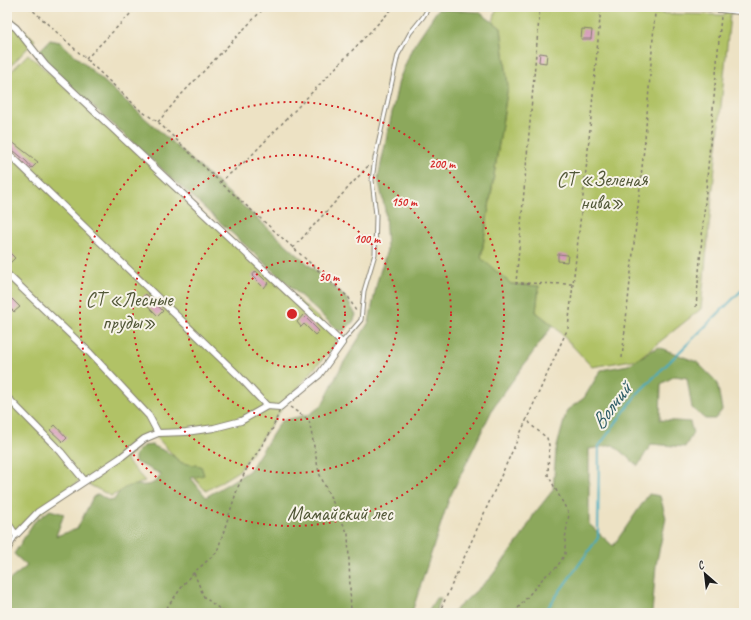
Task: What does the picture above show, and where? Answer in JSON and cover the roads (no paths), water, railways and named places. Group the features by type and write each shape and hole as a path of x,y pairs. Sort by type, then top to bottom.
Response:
{"street":[{"path":"7,21 16,28 46,66 342,343 319,375 282,405 267,406 241,421 214,428 186,432 158,433 144,439 120,458 84,480 38,512 16,535 7,522"},
{"path":"7,152 237,374 267,406"},
{"path":"7,274 90,353 149,416 158,433"},
{"path":"7,397 61,452 84,480"}],"lane":[{"path":"342,343 360,320 364,291 375,254 376,215 372,180 375,158 398,55 410,32 423,17 429,7"},
{"path":"624,7 722,10 744,13"},
{"path":"7,554 16,535"}],"waterway":[{"name":"Волчий","path":"544,613 598,538 599,446 637,394 744,288"}],"park label":[{"name":"СТ «Зеленая нива»","path":"602,190"},
{"name":"СТ «Лесные пруды»","path":"129,310"},
{"name":"Мамайский лес","path":"340,513"}]}
